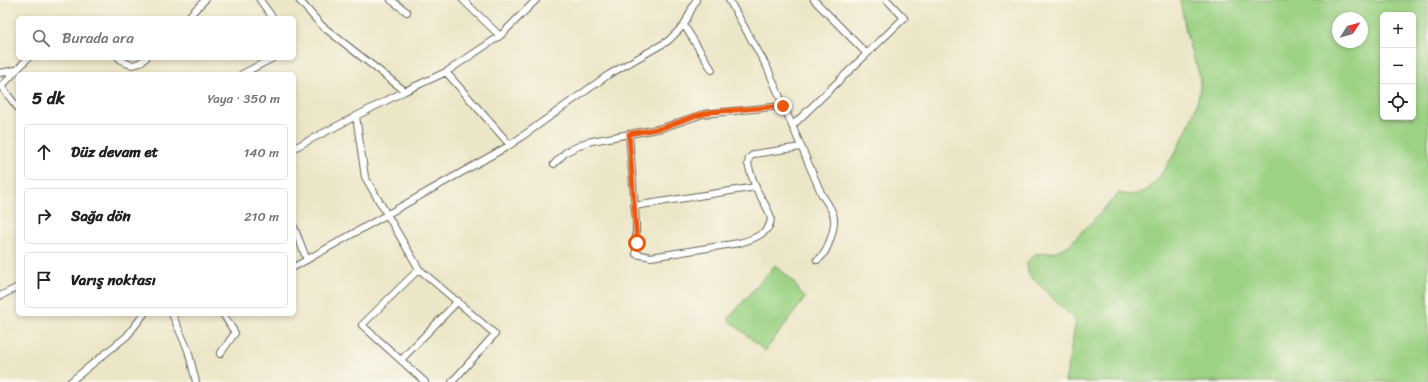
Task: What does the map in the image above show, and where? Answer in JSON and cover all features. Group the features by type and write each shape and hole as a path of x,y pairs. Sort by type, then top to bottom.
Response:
{"street":[{"path":"189,16 205,0"},
{"path":"260,0 272,16"},
{"path":"299,0 321,25 405,91"},
{"path":"391,0 407,12"},
{"path":"463,0 500,36"},
{"path":"527,9 532,0"},
{"path":"296,147 405,91 446,72 500,36 536,0"},
{"path":"296,266 510,145 608,75 668,41 684,25 696,0"},
{"path":"730,0 767,67 801,147 834,218 833,231 825,253 816,260"},
{"path":"814,0 867,54"},
{"path":"792,126 904,18 887,0"},
{"path":"684,25 712,70"},
{"path":"16,106 0,86 26,60"},
{"path":"121,60 127,65 131,66 144,60"},
{"path":"246,72 270,60"},
{"path":"0,73 16,69"},
{"path":"446,72 510,145"},
{"path":"554,164 559,157 566,152 586,142 662,128 695,116 712,112 783,106"},
{"path":"356,116 365,178 419,269 495,334 452,382"},
{"path":"629,134 637,231 636,254 651,257 739,243 761,235 769,227 770,218 756,187 748,164 750,157 754,154 801,147"},
{"path":"634,206 756,187"},
{"path":"296,232 307,260"},
{"path":"419,269 362,326 424,382"},
{"path":"0,296 16,288"},
{"path":"401,360 458,301"},
{"path":"70,382 127,336 142,316"},
{"path":"172,316 188,350 196,382"},
{"path":"220,354 235,333 224,316"}],"green space":[{"path":"1180,0 1428,0 1428,382 1065,382 1076,321 1028,274 1027,262 1035,254 1054,252 1069,245 1119,193 1142,193 1156,181 1165,169 1183,138 1190,122 1196,106 1199,91 1200,80 1198,69 1189,45"},
{"path":"775,265 790,278 805,298 765,351 728,319"}],"route":[{"path":"637,243 629,134 670,126 695,116 712,112 783,106"}]}
